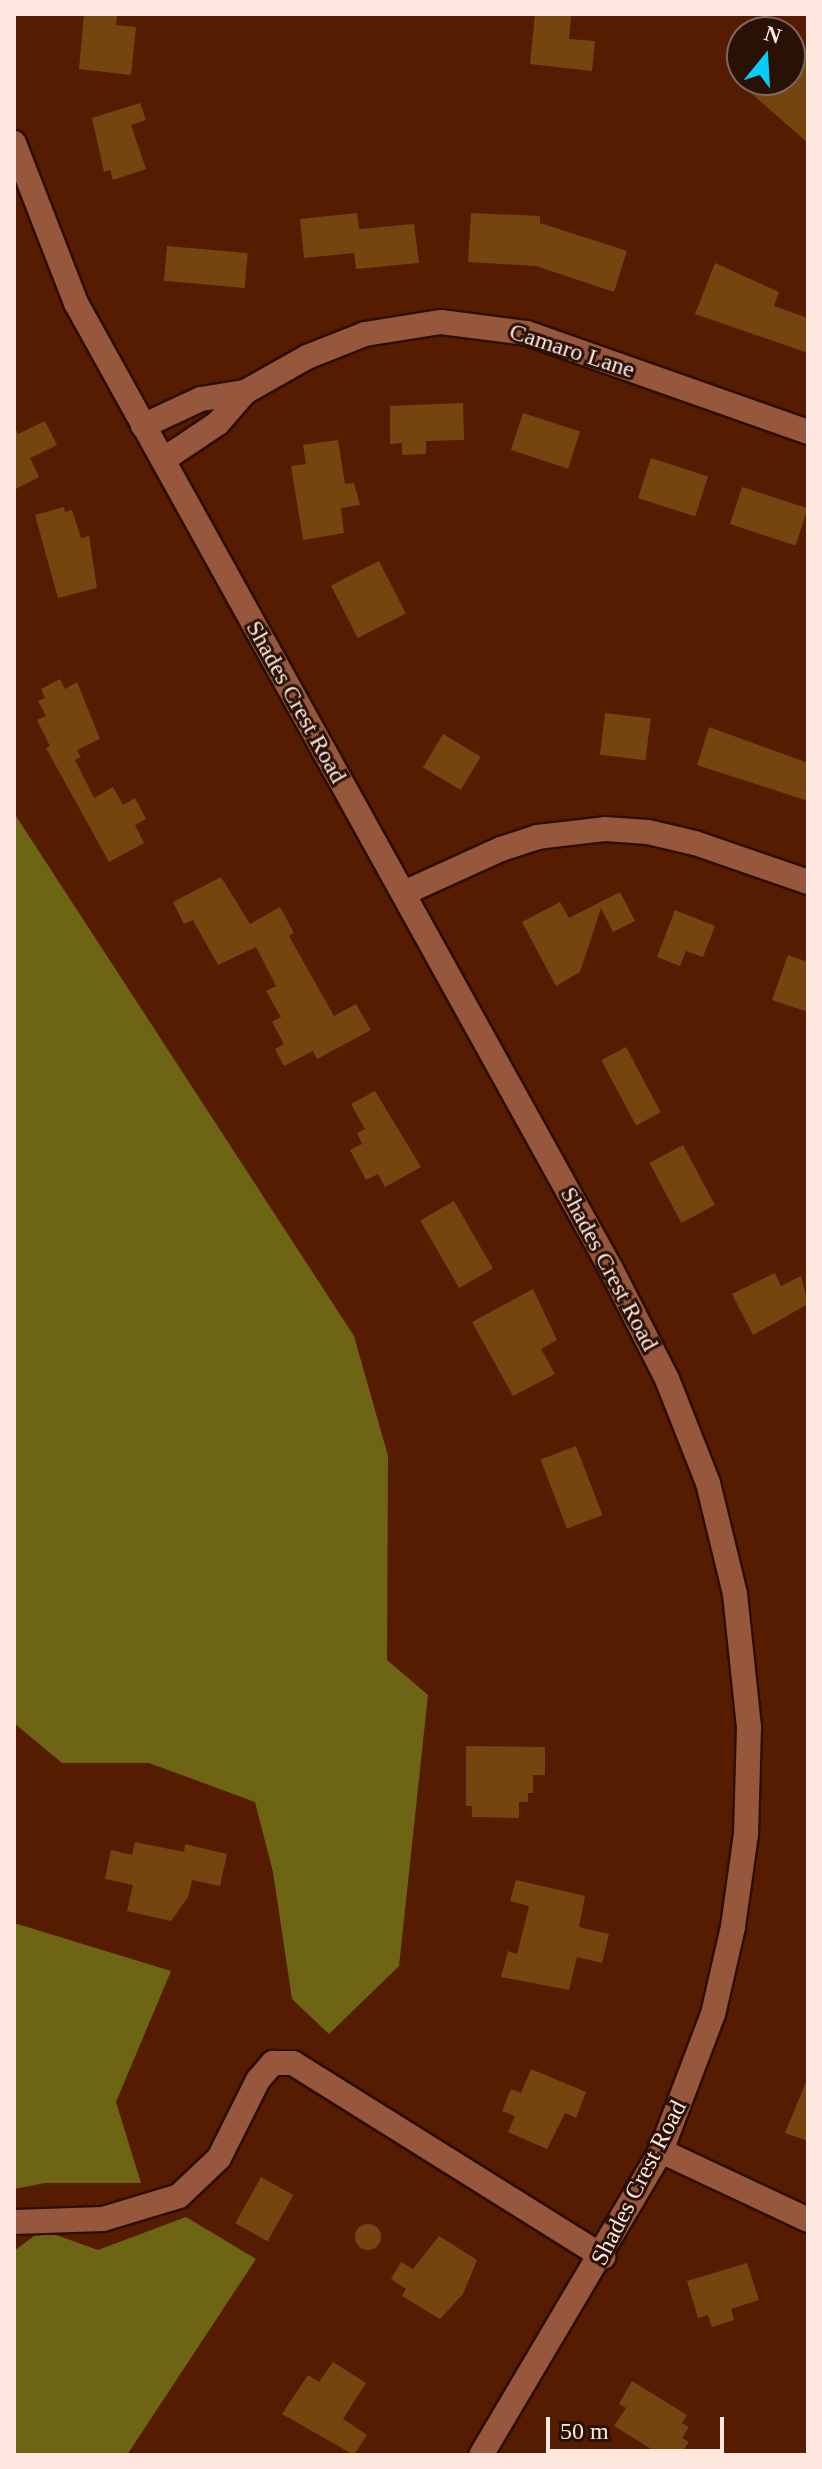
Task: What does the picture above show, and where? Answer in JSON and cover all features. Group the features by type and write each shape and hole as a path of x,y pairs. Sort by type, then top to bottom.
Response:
{"street":[{"name":"Shades Crest Road","path":"14,143 53,255 143,426 404,893 667,1379 708,1483 735,1594 749,1727 740,1888 713,2014 661,2151 603,2257 481,2455"},
{"name":"Camaro Lane","path":"163,460 218,423 245,392 307,357 365,334 406,325 482,323 527,333 808,432"},
{"name":"Camaro Lane","path":"143,426 201,399 245,392"},
{"path":"404,893 501,849 537,837 605,829 648,832 695,843 808,882"},
{"path":"14,2222 103,2219 179,2196 219,2158 258,2080 273,2063 293,2063 603,2257"},
{"path":"661,2151 808,2220"}],"shaded area":[{"path":"14,813 354,1336 388,1456 387,1660 428,1695 399,1966 329,2034 292,1999 273,1872 255,1802 149,1763 62,1763 14,1723"},
{"path":"14,1923 171,1971 116,2102 141,2183 45,2183 14,2189"},
{"path":"186,2217 256,2259 127,2455 14,2455 14,2251 42,2230 98,2250"}],"building":[{"path":"84,14 117,14 116,25 136,27 131,75 79,69"},
{"path":"535,14 571,16 569,39 595,41 592,71 530,64"},
{"path":"806,63 808,65 808,143 754,96 806,96"},
{"path":"140,103 146,120 131,125 146,169 113,180 110,170 104,172 92,118"},
{"path":"357,213 359,229 414,224 419,263 356,269 354,253 304,258 300,219"},
{"path":"471,213 540,216 540,223 627,251 614,292 536,266 468,262"},
{"path":"167,246 248,253 245,288 164,281"},
{"path":"715,263 779,292 774,306 808,318 808,353 695,314"},
{"path":"463,403 464,440 426,441 426,454 402,455 402,443 390,444 390,406"},
{"path":"523,413 580,432 568,469 511,450"},
{"path":"45,421 57,445 30,458 39,477 14,490 14,426 18,434"},
{"path":"338,440 345,484 354,483 360,505 341,508 344,533 303,540 291,466 306,464 303,445"},
{"path":"651,458 708,477 695,516 638,498"},
{"path":"742,487 808,508 796,545 730,524"},
{"path":"64,507 65,512 72,510 81,538 89,536 97,588 58,598 35,515"},
{"path":"379,561 406,614 358,638 331,586"},
{"path":"60,679 65,689 77,682 100,739 77,750 81,757 75,760 94,798 113,787 123,805 135,798 146,819 135,825 144,843 109,862 46,748 50,746 37,720 46,716 38,701 45,698 41,689"},
{"path":"605,713 651,719 646,760 600,755"},
{"path":"709,727 808,763 808,801 697,765"},
{"path":"443,734 481,757 461,790 423,767"},
{"path":"221,877 250,924 280,907 294,933 289,936 334,1016 356,1004 371,1030 317,1059 313,1051 284,1066 275,1049 284,1044 272,1022 281,1017 266,991 276,986 256,947 218,965 193,920 184,924 173,902"},
{"path":"620,892 635,921 613,932 601,908 580,972 556,986 522,922 560,902 569,918"},
{"path":"675,910 715,926 703,957 686,951 680,966 657,957"},
{"path":"788,955 808,962 808,1012 772,1000"},
{"path":"626,1047 661,1112 636,1125 601,1060"},
{"path":"375,1091 421,1167 385,1187 378,1174 366,1180 350,1150 362,1144 357,1133 365,1129 351,1104"},
{"path":"683,1145 715,1205 681,1223 649,1163"},
{"path":"454,1201 493,1269 459,1288 420,1220"},
{"path":"775,1273 781,1286 801,1276 808,1304 753,1335 732,1294"},
{"path":"533,1289 557,1340 541,1349 555,1374 513,1396 472,1322"},
{"path":"576,1446 603,1515 567,1529 541,1460"},
{"path":"466,1746 545,1747 545,1775 533,1775 533,1793 528,1793 528,1802 519,1802 519,1818 472,1817 472,1806 466,1806"},
{"path":"135,1842 184,1852 185,1844 227,1854 220,1886 192,1880 188,1897 171,1921 127,1911 133,1885 105,1879 111,1850 132,1855"},
{"path":"516,1880 585,1896 579,1927 609,1934 602,1963 577,1957 569,1990 501,1977 508,1951 517,1954 529,1906 510,1901"},
{"path":"531,2069 586,2092 576,2118 565,2113 547,2149 508,2132 515,2116 502,2111 511,2089 521,2093"},
{"path":"808,2077 808,2141 785,2133"},
{"path":"261,2177 293,2195 268,2241 235,2223"},
{"path":"368,2224 377,2228 381,2237 377,2246 368,2250 359,2246 355,2237 359,2228"},
{"path":"439,2236 477,2260 463,2294 440,2319 402,2296 406,2289 391,2279 401,2262 413,2269"},
{"path":"747,2263 759,2300 731,2309 734,2320 712,2327 708,2315 698,2318 687,2281"},
{"path":"333,2362 366,2383 343,2419 367,2435 354,2455 282,2414 308,2375 319,2382"},
{"path":"632,2381 687,2415 682,2423 689,2427 682,2438 689,2442 680,2455 661,2455 614,2426 626,2408 619,2404"}]}
